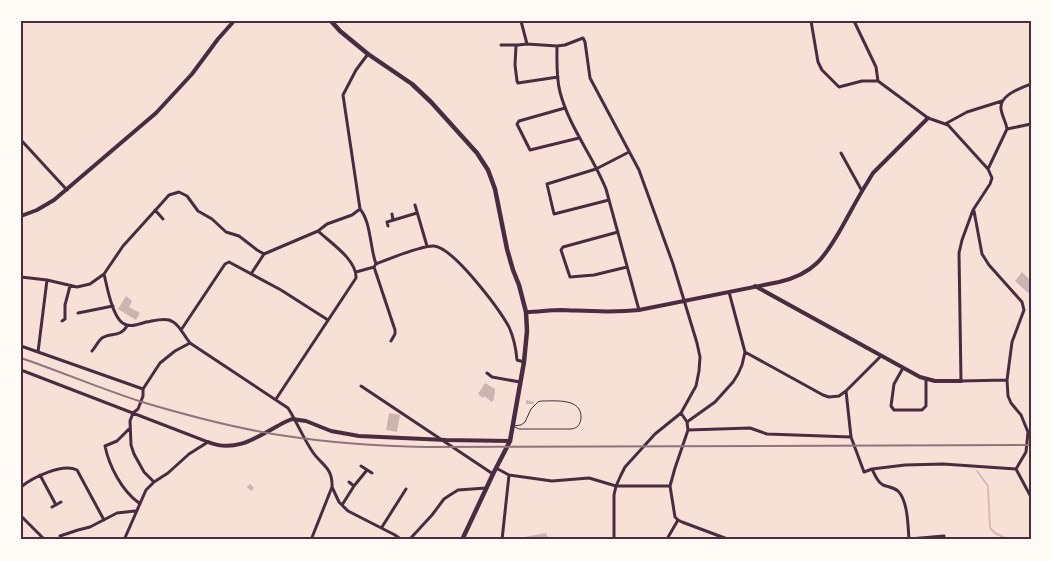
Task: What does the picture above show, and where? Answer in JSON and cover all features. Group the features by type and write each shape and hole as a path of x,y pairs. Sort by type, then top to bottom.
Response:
{"main road":[{"path":"330,21 368,54 412,84 431,102 477,153 488,170 495,189 507,249 526,312 527,331 524,362 510,441 462,540"}],"street":[{"path":"21,216 54,200 156,113 192,74 234,21"},
{"path":"521,21 527,44"},
{"path":"811,21 818,62 822,70 839,87 862,81 878,81 928,118 945,124 988,169 992,178 973,210 959,254 961,381"},
{"path":"854,21 876,68 878,81"},
{"path":"501,45 565,46 583,38 590,78 639,170 673,264 697,343 700,357 696,386 681,413 656,434 625,467 616,486 614,495 614,540"},
{"path":"518,45 516,46 515,65 518,83 558,77"},
{"path":"557,46 559,90 579,138 603,182 639,310"},
{"path":"368,54 356,70 344,95 360,209 368,226 375,266 395,330 395,334 390,341"},
{"path":"945,124 967,112 1003,101 1010,94 1031,84"},
{"path":"988,169 1008,129 1001,110 1003,101"},
{"path":"565,108 519,121 517,124 523,139 530,150 579,138"},
{"path":"526,312 549,310 620,312 639,310 793,278 819,262 832,246 870,178 928,118"},
{"path":"1008,129 1031,124"},
{"path":"21,140 67,190"},
{"path":"609,200 556,214 553,213 547,184 596,169 628,152"},
{"path":"841,153 862,191"},
{"path":"21,277 47,280 77,287 90,284 104,274 123,246 169,195 179,192 187,196 198,211 212,219 226,232 239,236 264,254"},
{"path":"415,205 427,246"},
{"path":"251,274 264,254 318,232 326,224 352,215 360,209"},
{"path":"155,210 163,219"},
{"path":"973,210 982,254 989,265 1024,305 1024,310 1012,342 1007,380 1008,396 1021,415 1028,432 1026,452 1016,469"},
{"path":"388,226 387,222 417,213"},
{"path":"392,214 394,220"},
{"path":"276,400 356,278 356,272 351,261 318,232"},
{"path":"618,232 562,248 561,250 570,277 594,275 627,268"},
{"path":"356,272 427,246 439,247 453,256 483,289 509,326 516,346 517,360 524,362"},
{"path":"181,330 229,262 281,290 328,320"},
{"path":"104,274 115,315 120,322 127,326"},
{"path":"38,352 47,280"},
{"path":"62,321 65,319 65,305 70,286"},
{"path":"755,286 926,379 935,381 1007,380"},
{"path":"688,422 715,402 738,374 742,365 745,352 729,292"},
{"path":"78,313 113,306"},
{"path":"92,352 102,338 119,333 127,326 156,320 169,320 181,330 190,343 288,408 312,451 327,468 332,478 332,487 311,540"},
{"path":"154,482 144,472 134,454 131,445 130,421 133,412 138,409 143,396 143,389 160,363 175,351 190,343"},
{"path":"21,346 143,389"},
{"path":"745,352 829,397 839,396 881,356"},
{"path":"904,368 894,384 891,406 894,410 922,410 926,406 926,379"},
{"path":"21,370 215,445 242,444 285,422 295,419 352,436 510,441"},
{"path":"487,373 492,377 520,382"},
{"path":"361,386 493,474"},
{"path":"846,390 851,437 864,472 872,469 905,465 943,464 1016,469"},
{"path":"681,413 688,422 688,430 670,486 675,517 678,520 730,540"},
{"path":"130,428 117,441 105,446 115,473 131,496 140,502"},
{"path":"688,430 750,428 767,434 851,437"},
{"path":"124,540 146,490 189,454 208,442"},
{"path":"361,466 372,473"},
{"path":"21,487 49,471 70,468 77,470 104,520"},
{"path":"496,468 509,475 552,481 589,478 616,486 670,486"},
{"path":"872,469 882,485 899,492 908,520 909,539 944,536"},
{"path":"1016,469 1031,498"},
{"path":"342,505 367,470"},
{"path":"40,475 54,506 61,502"},
{"path":"502,540 509,475"},
{"path":"349,482 354,486"},
{"path":"332,487 339,502 348,511 382,527 402,540"},
{"path":"409,540 444,499 458,490 486,488"},
{"path":"382,527 406,489"},
{"path":"60,536 90,527 117,514 136,511"},
{"path":"22,517 45,540"},
{"path":"664,540 667,539 678,520"},
{"path":"36,537 39,533"}],"lane":[{"path":"542,401 572,403 576,405 581,413 580,423 572,429 520,429 513,426 525,422 531,409 538,402 542,401"}],"building":[{"path":"1022,272 1031,281 1031,289 1028,293 1015,281"},
{"path":"126,296 132,301 129,307 140,313 136,320 118,309"},
{"path":"485,383 495,389 492,402 478,394"},
{"path":"526,400 534,402 534,404 526,404"},
{"path":"389,413 400,415 397,432 386,430"},
{"path":"250,484 254,488 251,491 247,487"},
{"path":"546,533 548,537 555,538 555,540 525,540 525,537"}],"waterway":[{"path":"977,471 988,486 990,528 995,533 1009,540"}],"railway":[{"path":"21,358 127,397 232,426 304,438 373,445 426,447 1031,445"}]}
